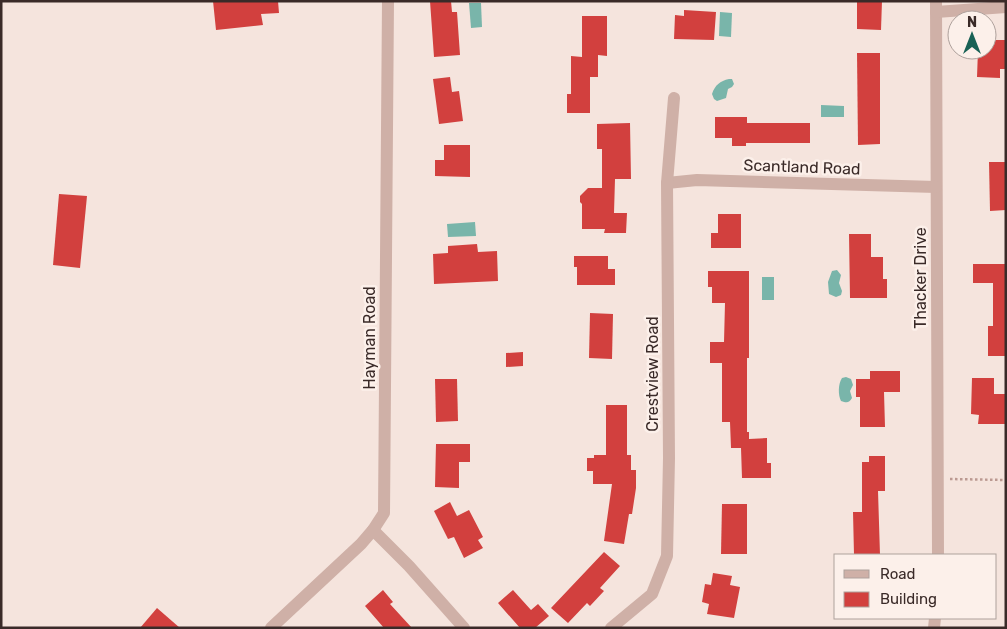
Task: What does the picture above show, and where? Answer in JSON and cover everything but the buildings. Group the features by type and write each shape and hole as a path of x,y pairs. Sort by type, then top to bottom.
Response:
{"street":[{"name":"Hayman Road","path":"270,628 361,544 384,513 388,1"},
{"path":"936,6 1006,7"},
{"name":"Thacker Drive","path":"936,6 938,554"},
{"name":"Crestview Road","path":"611,628 652,594 668,556 668,183 674,98"},
{"name":"Scantland Road","path":"668,183 697,180 936,187"},
{"path":"373,530 410,566 464,628"}],"path":[{"path":"937,479 1006,480"}],"water":[{"path":"469,3 481,3 482,27 471,28"},
{"path":"720,12 732,13 731,37 719,36"},
{"path":"732,79 734,84 728,89 726,98 717,101 712,94 716,86 720,82"},
{"path":"821,105 844,106 844,117 821,117"},
{"path":"475,222 476,236 448,237 447,224"},
{"path":"837,270 841,275 839,283 842,291 841,295 836,297 829,294 828,282 832,271"},
{"path":"762,277 774,277 774,300 762,300"},
{"path":"842,378 851,379 853,385 850,391 852,398 849,402 841,401 839,396 840,383"}]}
